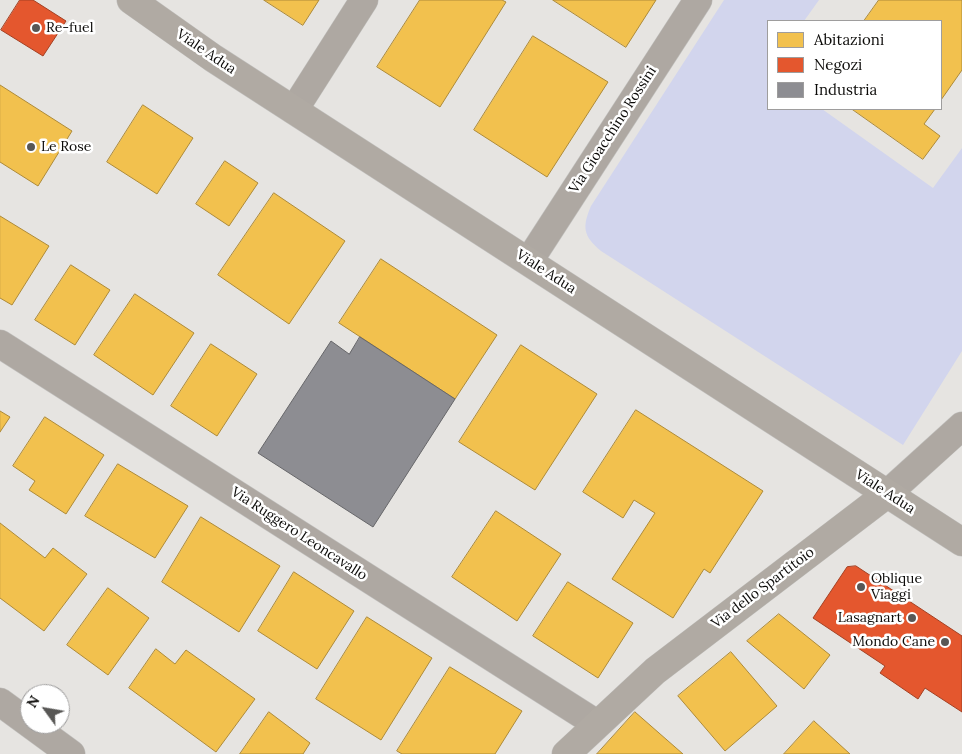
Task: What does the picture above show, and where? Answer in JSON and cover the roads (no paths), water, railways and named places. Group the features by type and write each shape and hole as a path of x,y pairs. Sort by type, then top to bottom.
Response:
{"main road":[{"name":"Viale Adua","path":"131,0 213,58 962,542"},
{"name":"Via dello Spartitoio","path":"566,754 624,698 682,649 887,494"}],"street":[{"path":"294,110 364,0"},
{"name":"Via Gioacchino Rossini","path":"529,261 698,0"},
{"name":"Via Ruggero Leoncavallo","path":"0,344 597,724"},
{"name":"Via dello Spartitoio","path":"887,494 936,452 962,426"},
{"path":"0,702 71,754"}],"place":[{"name":"Re-fuel","path":"36,28"},
{"name":"Le Rose","path":"31,147"},
{"name":"Oblique Viaggi","path":"861,587"},
{"name":"Lasagnart","path":"912,618"},
{"name":"Mondo Cane","path":"945,642"}]}
